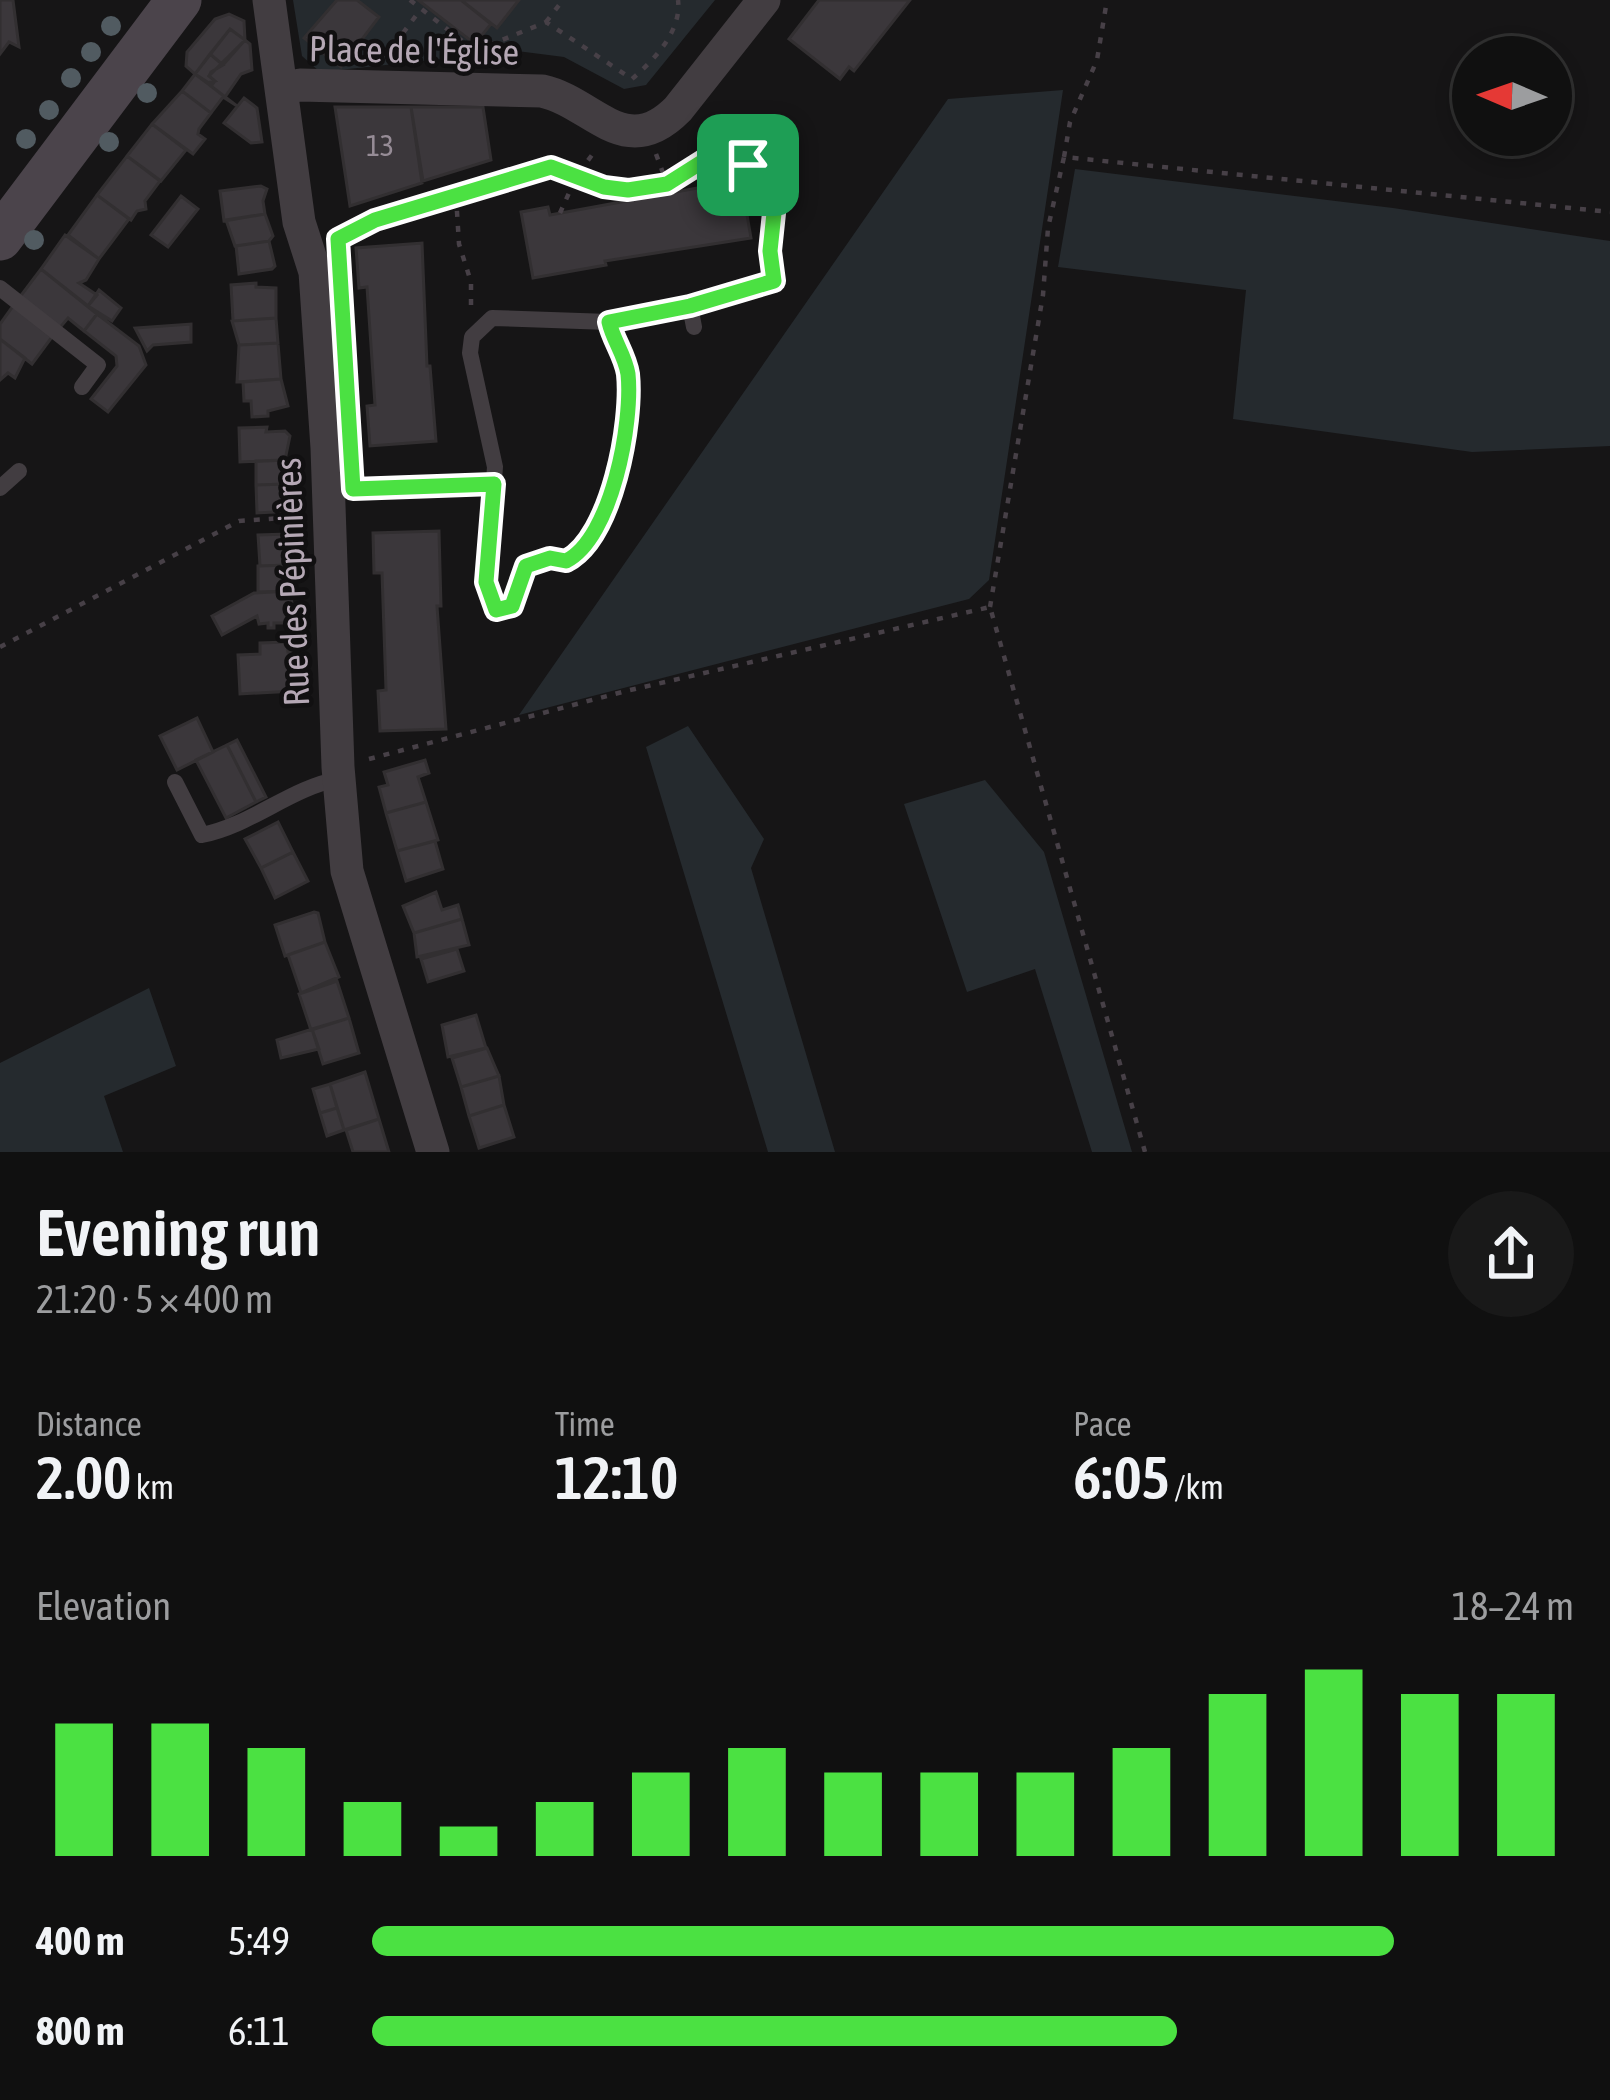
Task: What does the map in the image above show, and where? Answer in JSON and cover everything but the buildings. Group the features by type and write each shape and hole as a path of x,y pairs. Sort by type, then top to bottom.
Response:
{"main road":[{"path":"0,238 179,0"}],"street":[{"name":"Rue des Pépinières","path":"269,0 299,222 315,272 347,871 433,1152"},
{"path":"611,128 646,129 666,122 764,0"},
{"name":"Place de l'Église","path":"282,88 556,94 611,128"}],"lane":[{"path":"0,288 98,364 82,387"},
{"path":"512,606 496,610 486,582 495,467 470,353 472,337 492,317 609,322 690,306 694,327"},
{"path":"0,488 19,471"},
{"path":"329,503 494,484"},
{"path":"176,782 202,836 234,829 339,773"}],"path":[{"path":"410,0 490,62 490,91"},
{"path":"475,51 546,22 563,0"},
{"path":"546,22 632,79 665,46 680,9 678,0"},
{"path":"1107,0 1097,60 1070,122 1048,228 1043,295 990,607 1145,1152"},
{"path":"372,87 373,74 422,9"},
{"path":"560,213 578,175 611,128"},
{"path":"646,129 667,184"},
{"path":"337,247 338,239 375,220 551,167 604,187 628,190 667,184 724,148 736,150 772,187 778,202 770,251 774,281 690,306"},
{"path":"1064,157 1610,212"},
{"path":"456,196 459,244 471,282 471,313 482,326"},
{"path":"512,606 526,566 550,558 572,558 584,549 606,508 616,476 628,381 609,322"},
{"path":"0,647 239,521 329,503"},
{"path":"339,773 581,702 990,607"}],"shaded area":[{"path":"293,0 715,0 646,85 624,89 564,57 517,51 320,72 302,56"},
{"path":"1063,90 989,580 969,599 519,715 948,99"},
{"path":"1075,169 1393,208 1610,241 1610,446 1472,452 1233,419 1246,290 1058,267"},
{"path":"688,726 764,839 751,868 835,1152 768,1152 646,747"},
{"path":"985,780 1044,852 1132,1152 1092,1152 1035,969 967,992 904,804"},
{"path":"149,988 176,1066 104,1096 123,1152 0,1152 0,1063"}],"route":[{"path":"724,148 736,150 748,165 772,187 778,202 770,251 774,281 690,306 609,322 626,364 628,402 606,508 584,549 566,561 550,558 526,566 512,606 496,610 486,582 494,484 353,489 338,239 375,220 551,167 604,187 628,190 667,184 724,148"}]}
